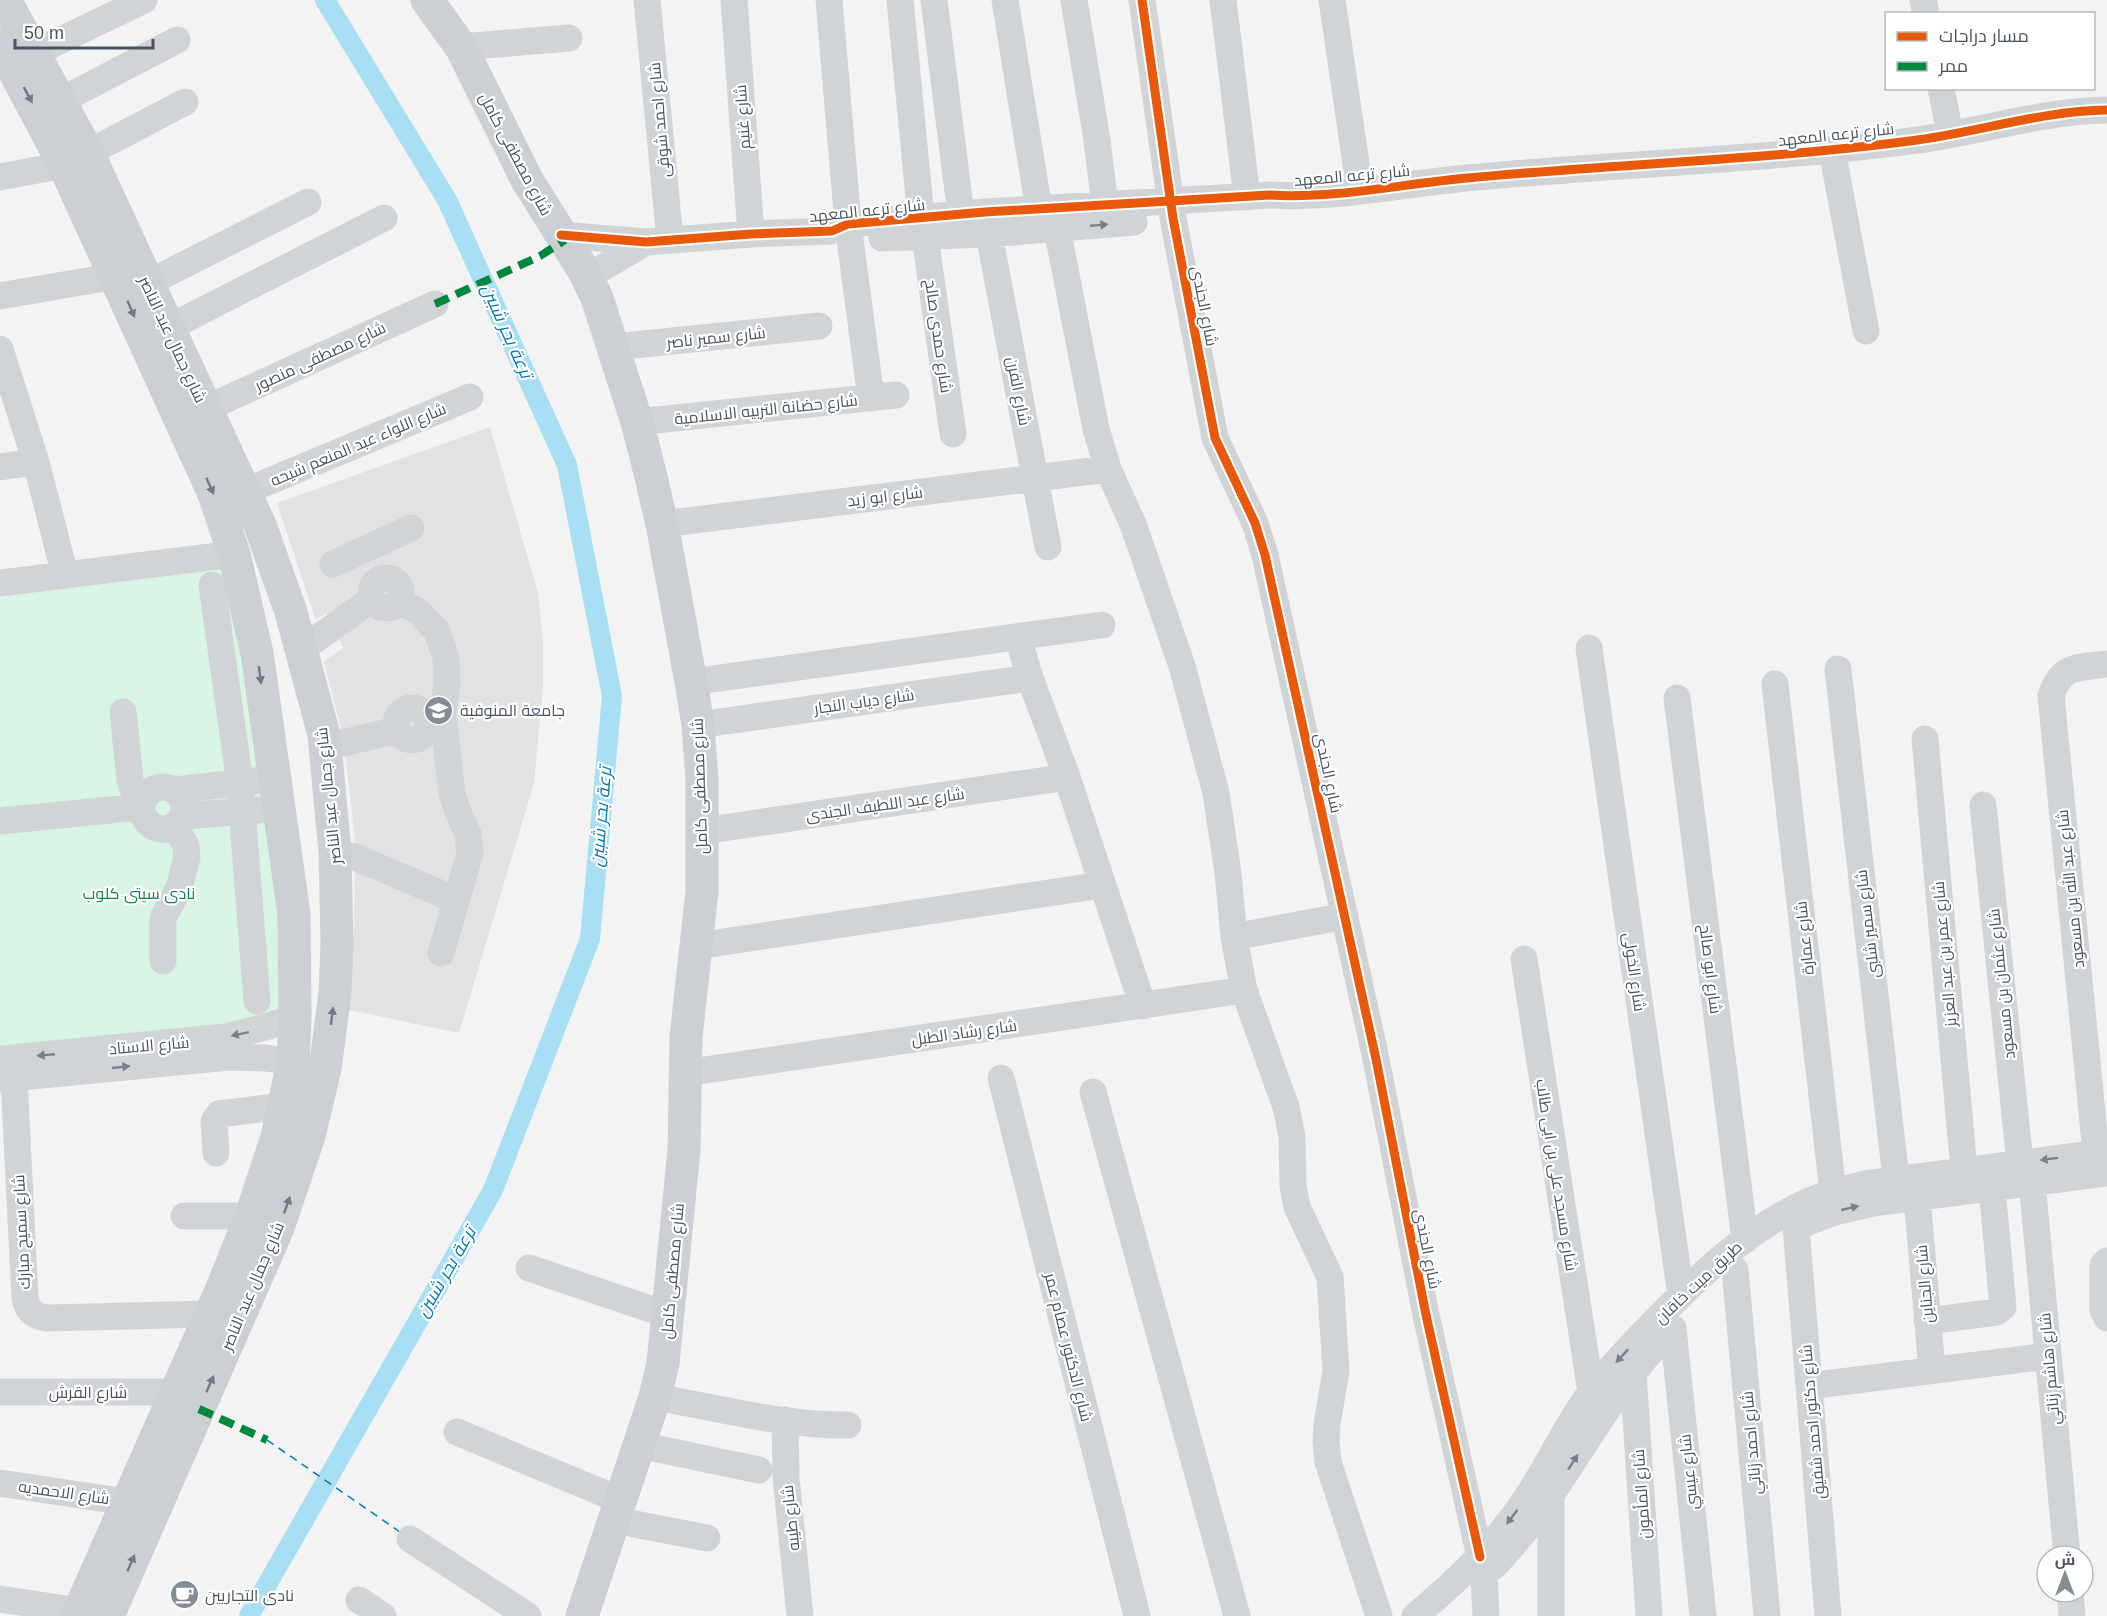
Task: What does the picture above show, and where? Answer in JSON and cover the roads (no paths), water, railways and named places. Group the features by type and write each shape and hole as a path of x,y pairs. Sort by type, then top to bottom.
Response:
{"main road":[{"name":"شارع جمال عبد الناصر","path":"5,0 60,101 76,159 116,276 214,494 234,554 257,653 294,914 296,1017 292,1062 277,1137 251,1216 127,1502 98,1613"},
{"name":"شارع مصطفى كامل","path":"427,0 461,47 527,180 587,277 597,298 637,422 662,525 698,724 702,780 702,891 686,1037 684,1150 663,1363 655,1397 582,1616"},
{"name":"شارع جمال عبد الناصر","path":"0,44 76,159 147,283 246,491 287,601 324,741 335,852 337,944 335,993 325,1069 309,1136 278,1228 98,1613"},
{"path":"275,780 276,758 286,760 305,758 324,741"},
{"path":"284,843 298,820 307,811 320,809 332,814"}],"street":[{"path":"34,53 144,0"},
{"name":"شارع احمد شوقى","path":"647,0 658,241"},
{"name":"شارع غنيم","path":"734,0 751,234"},
{"path":"830,0 843,231"},
{"name":"شارع حمدى صالح","path":"900,0 923,228 953,434"},
{"path":"934,0 961,215"},
{"path":"1005,0 1048,219 1096,429 1108,468 1133,524 1182,666 1216,793 1228,873 1234,937 1244,990 1288,1114 1293,1152 1293,1186 1297,1207 1330,1277 1336,1371 1327,1424 1328,1462 1379,1616"},
{"path":"1074,0 1097,140 1105,206"},
{"name":"شارع الجندى","path":"1142,0 1172,209 1215,438 1255,523 1265,555 1376,1059 1426,1314 1482,1567 1486,1616"},
{"path":"1223,0 1247,197"},
{"path":"1332,0 1360,191"},
{"path":"461,47 569,38"},
{"path":"60,101 177,40"},
{"path":"1941,90 1950,134"},
{"path":"0,177 76,159 184,102"},
{"name":"شارع ترعه المعهد","path":"923,228 961,215 1013,222 1172,209 1269,195 1303,197 1466,178 1832,150 1913,141 2027,118 2107,110"},
{"path":"1832,150 1866,331"},
{"name":"شارع ترعه المعهد","path":"1048,219 1105,206 1272,211 1303,197"},
{"path":"147,283 308,202"},
{"path":"168,328 384,218"},
{"name":"شارع ترعه المعهد","path":"561,235 658,241 751,234 923,228 989,234 1013,222"},
{"name":"شارع حضانة التربيه الاسلامية","path":"637,422 884,396 843,231"},
{"name":"شارع الفرن","path":"989,234 1048,548"},
{"name":"شارع ترعه المعهد","path":"587,277 658,241"},
{"path":"0,296 116,276"},
{"name":"شارع مصطفى منصور","path":"205,409 435,304"},
{"name":"شارع سمير ناصر","path":"614,347 819,326"},
{"path":"1,351 36,462 65,575"},
{"name":"شارع اللواء عبد المنعم شيحه","path":"246,491 470,397"},
{"path":"0,467 36,462"},
{"name":"شارع ابو زيد","path":"662,525 1108,468"},
{"path":"333,564 411,528"},
{"path":"324,741 398,730 406,739 419,738 435,716 447,683 446,658 437,631 420,613 386,593 376,545"},
{"path":"0,584 234,554"},
{"path":"212,585 240,783 257,1001"},
{"path":"301,650 386,593"},
{"path":"691,682 1102,625"},
{"path":"1018,637 1143,1006"},
{"name":"شارع الخولى","path":"1589,648 1681,1295"},
{"name":"شارع عبد الله بن مسعود","path":"2103,1159 2051,696 2060,676 2071,669 2107,664"},
{"name":"شارع سمير شلبى","path":"1838,669 1896,1179"},
{"name":"شارع دياب النجار","path":"698,724 1030,678"},
{"name":"شارع عمارة","path":"1776,684 1833,1192"},
{"name":"شارع ابو صالح","path":"1677,698 1744,1240"},
{"path":"123,712 130,780 142,804"},
{"path":"435,716 452,794 470,840 470,853 441,953"},
{"name":"شارع عمر بن عبد العزيز","path":"1924,739 1964,1170"},
{"name":"شارع عبد اللطيف الجندى","path":"702,831 1067,777"},
{"path":"275,780 243,811 178,821 162,829 150,825 142,814 142,804 147,793 160,786 175,790 275,780"},
{"path":"163,961 163,918 179,888 187,857 186,845 178,821 184,802 175,790"},
{"path":"0,821 142,804"},
{"name":"شارع عثمان بن مسعود","path":"1983,805 2026,1173"},
{"path":"335,852 355,857 456,900"},
{"path":"696,946 1102,885"},
{"path":"1234,937 1345,916"},
{"name":"شارع مسجد على بن ابى طالب","path":"1524,959 1591,1392"},
{"name":"شارع رشاد الطبل","path":"685,1074 1244,990"},
{"name":"شارع الاستاد","path":"5,1072 226,1037 296,1017"},
{"name":"شارع الاستاد","path":"5,1072 229,1057 265,1058 292,1062"},
{"name":"شارع سميح مبارك","path":"5,1072 11,1267 26,1305 34,1314 41,1317 210,1314"},
{"name":"شارع الدكتور عصام عمر","path":"1001,1078 1137,1616"},
{"path":"1093,1092 1237,1616"},
{"path":"216,1153 214,1121 219,1114 284,1106"},
{"name":"طريق ميت خاقان","path":"1439,1616 1482,1567 1550,1461 1570,1421 1591,1392 1618,1360 1681,1295 1744,1240 1788,1212 1833,1192 1896,1179 1964,1170 2026,1173 2103,1159"},
{"name":"طريق ميت خاقان","path":"1415,1616 1521,1537 1633,1372 1673,1328 1735,1270 1796,1227 1834,1212 1917,1197 1992,1188 2026,1173"},
{"name":"شارع هاشم زناتي","path":"2026,1173 2048,1356 2066,1544"},
{"path":"1927,1321 1997,1312 2003,1307 1992,1188"},
{"name":"شارع الجناين","path":"1917,1197 1932,1371"},
{"path":"184,1216 211,1227 251,1216"},
{"name":"شارع دكتور احمد شفيق","path":"1796,1227 1828,1616"},
{"path":"2107,1261 2103,1265 2103,1310 2107,1318"},
{"path":"529,1268 668,1314"},
{"name":"شارع احمد زناتي","path":"1735,1270 1767,1616"},
{"name":"شارع عيسي","path":"1673,1328 1703,1616"},
{"path":"1809,1386 2048,1356"},
{"name":"شارع المأمون","path":"1633,1372 1649,1616"},
{"name":"شارع القرش","path":"0,1392 176,1392"},
{"path":"655,1397 784,1420 848,1425"},
{"name":"شارع طيبه","path":"784,1420 786,1477 800,1616"},
{"path":"457,1432 617,1510 707,1538"},
{"path":"639,1445 759,1470"},
{"name":"شارع الاحمديه","path":"0,1483 127,1502"},
{"path":"1551,1495 1551,1616"},
{"path":"410,1539 528,1616"},
{"path":"0,1599 98,1613"},
{"path":"359,1600 383,1616"}],"waterway":[{"name":"ترعة بحر شبين","path":"249,1616 493,1190 590,939 612,696 567,465 447,200 325,0"}],"place":[{"name":"جامعة المنوفية","path":"439,710"},
{"name":"نادى التجاريين","path":"184,1595"}],"park label":[{"name":"نادى سيتى كلوب","path":"139,893"}]}
